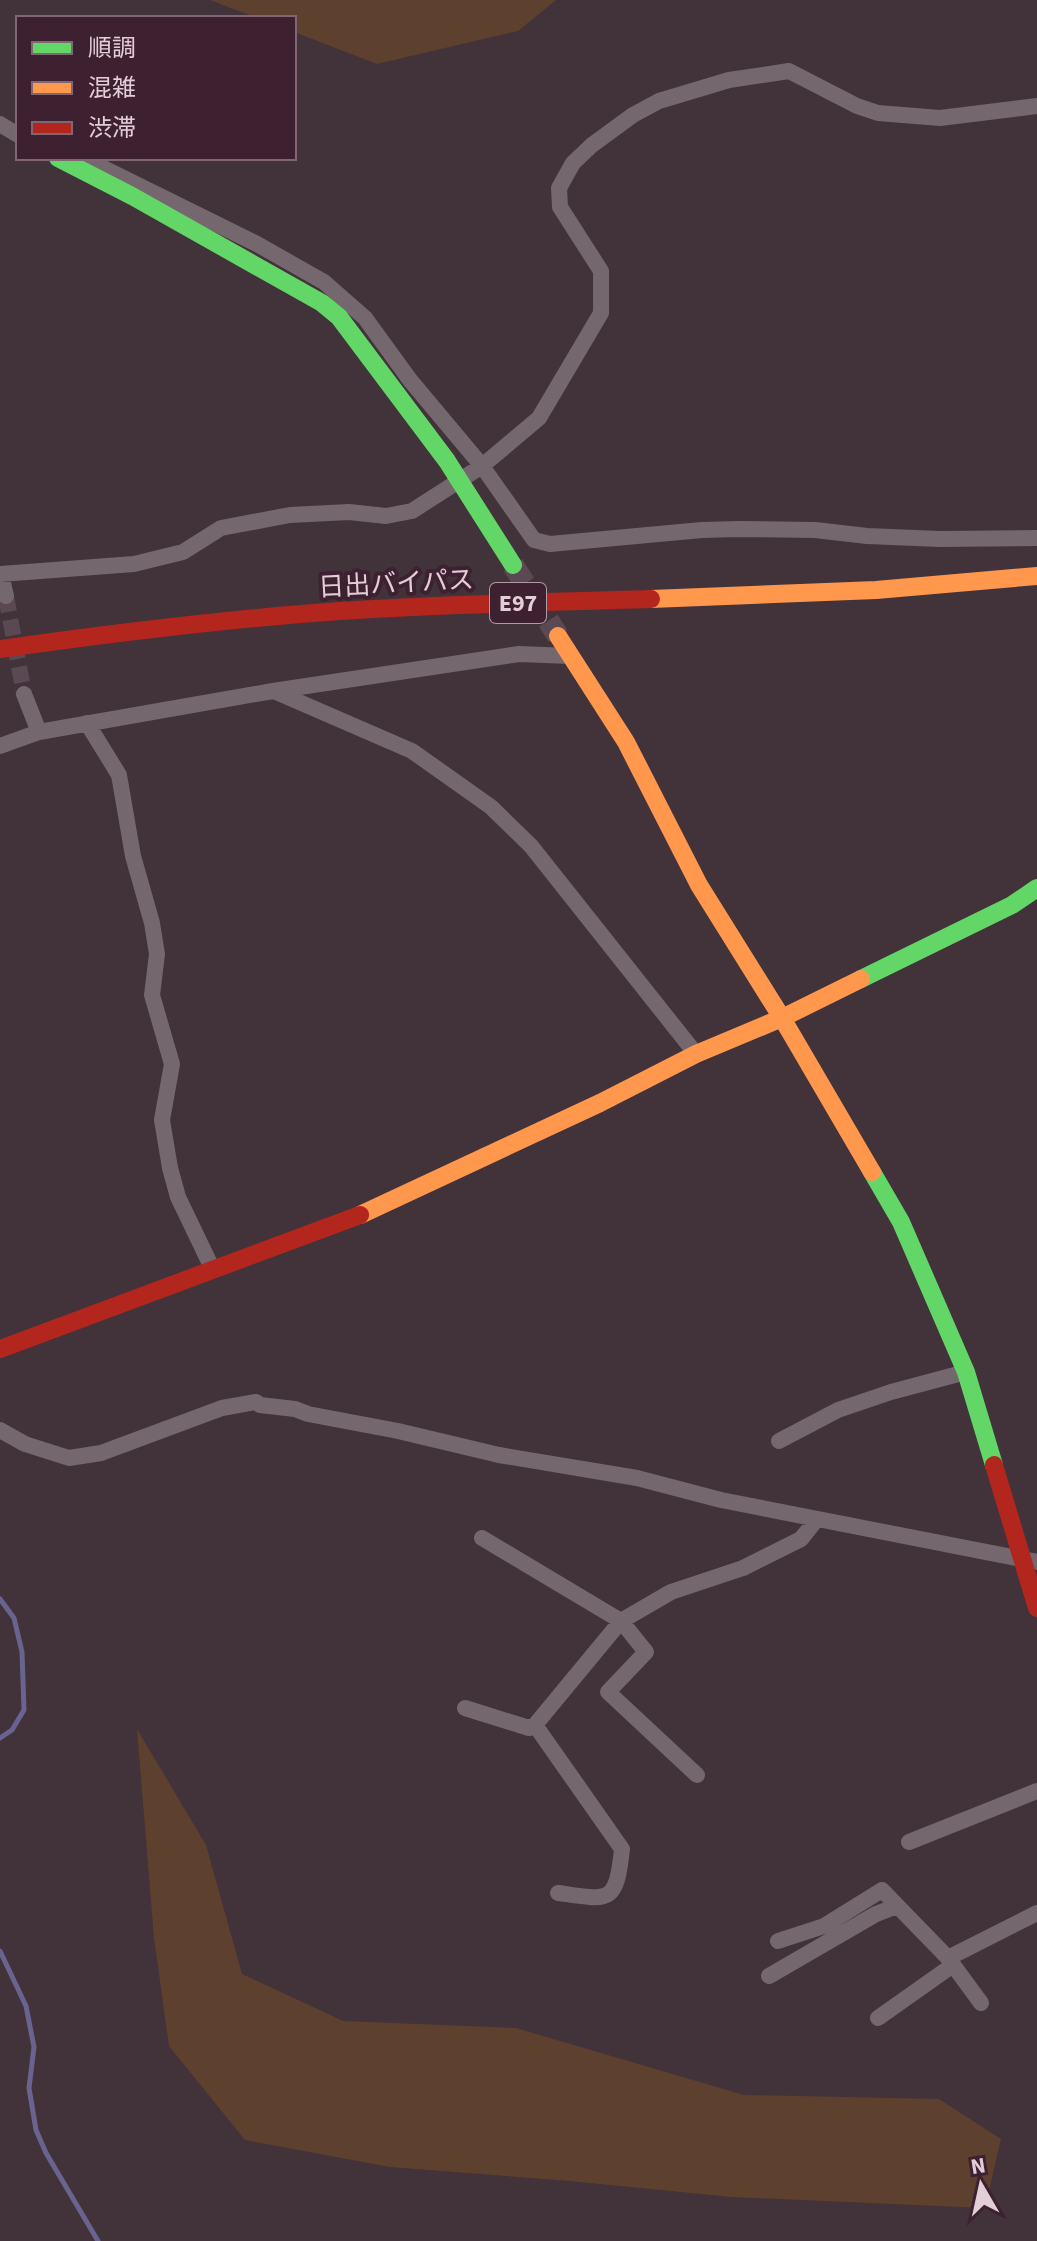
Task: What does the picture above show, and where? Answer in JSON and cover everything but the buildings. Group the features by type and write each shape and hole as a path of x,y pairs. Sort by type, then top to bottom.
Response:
{"main road":[{"path":"62,160 322,303 339,317 447,461 513,565"},
{"name":"日出バイパス","path":"0,649 117,632 390,608 904,587 1037,576"},
{"path":"558,636 626,742 699,885 782,1018 901,1222 966,1372 1031,1561 1037,1608"},
{"path":"0,1349 349,1220 600,1103 696,1054 782,1018 1012,905 1037,888"}],"street":[{"path":"6,596 1,574 134,564 183,552 221,528 290,515 349,512 386,516 412,511 478,469 539,418 601,313 601,271 560,207 559,188 573,163 592,145 633,115 659,101 729,80 789,71 857,106 878,113 940,118 1037,106"},
{"path":"87,160 257,244 324,282 365,318 534,540 550,544 739,529 815,530 940,539 1037,538"},
{"path":"0,746 39,732 273,691 519,654 570,656"},
{"path":"273,691 412,751 491,807 531,846 696,1054"},
{"path":"24,694 39,732"},
{"path":"87,723 119,775 133,856 152,923 157,954 152,995 172,1064 162,1120 170,1168 178,1197 213,1270"},
{"path":"779,1441 838,1410 966,1372"},
{"path":"0,1430 25,1444 69,1458 101,1453 222,1408 256,1402 499,1455 637,1478 721,1500 1031,1561"},
{"path":"465,1708 529,1728 535,1725 621,1621 671,1592 743,1568 801,1539 817,1519"},
{"path":"482,1538 621,1621 646,1652 608,1692 697,1775"},
{"path":"535,1725 622,1849 618,1883 608,1895 598,1898 558,1893"},
{"path":"909,1842 1037,1791"},
{"path":"778,1941 824,1926 882,1890 951,1962 981,2003"},
{"path":"769,1976 876,1914 897,1906"},
{"path":"878,2018 951,1962 1037,1913"}],"shaded area":[{"path":"210,0 556,0 518,31 377,64 296,33 296,16 252,16"},
{"path":"137,1729 206,1845 242,1974 343,2021 516,2028 744,2095 939,2099 1001,2139 985,2208 731,2197 390,2167 245,2140 169,2046 154,1938"}],"waterway":[{"path":"0,1599 14,1618 22,1652 24,1710 12,1730 0,1738"},
{"path":"0,1951 26,2006 34,2047 29,2088 36,2130 46,2153 98,2241"}],"tunnel":[{"path":"513,565 558,636"},
{"path":"6,596 24,694"}],"traffic: fast":[{"path":"62,160 322,303 339,317 447,461 513,565"},
{"path":"861,979 1012,905 1037,888"},
{"path":"872,1172 901,1222 966,1372 994,1465"}],"traffic: slow":[{"path":"651,599 876,590 1037,576"},
{"path":"558,636 626,742 699,885 782,1018 872,1172"},
{"path":"360,1215 600,1103 696,1054 782,1018 861,979"}],"traffic: jam":[{"path":"0,649 297,614 651,599"},
{"path":"0,1349 360,1215"},
{"path":"994,1465 1037,1608"}]}
